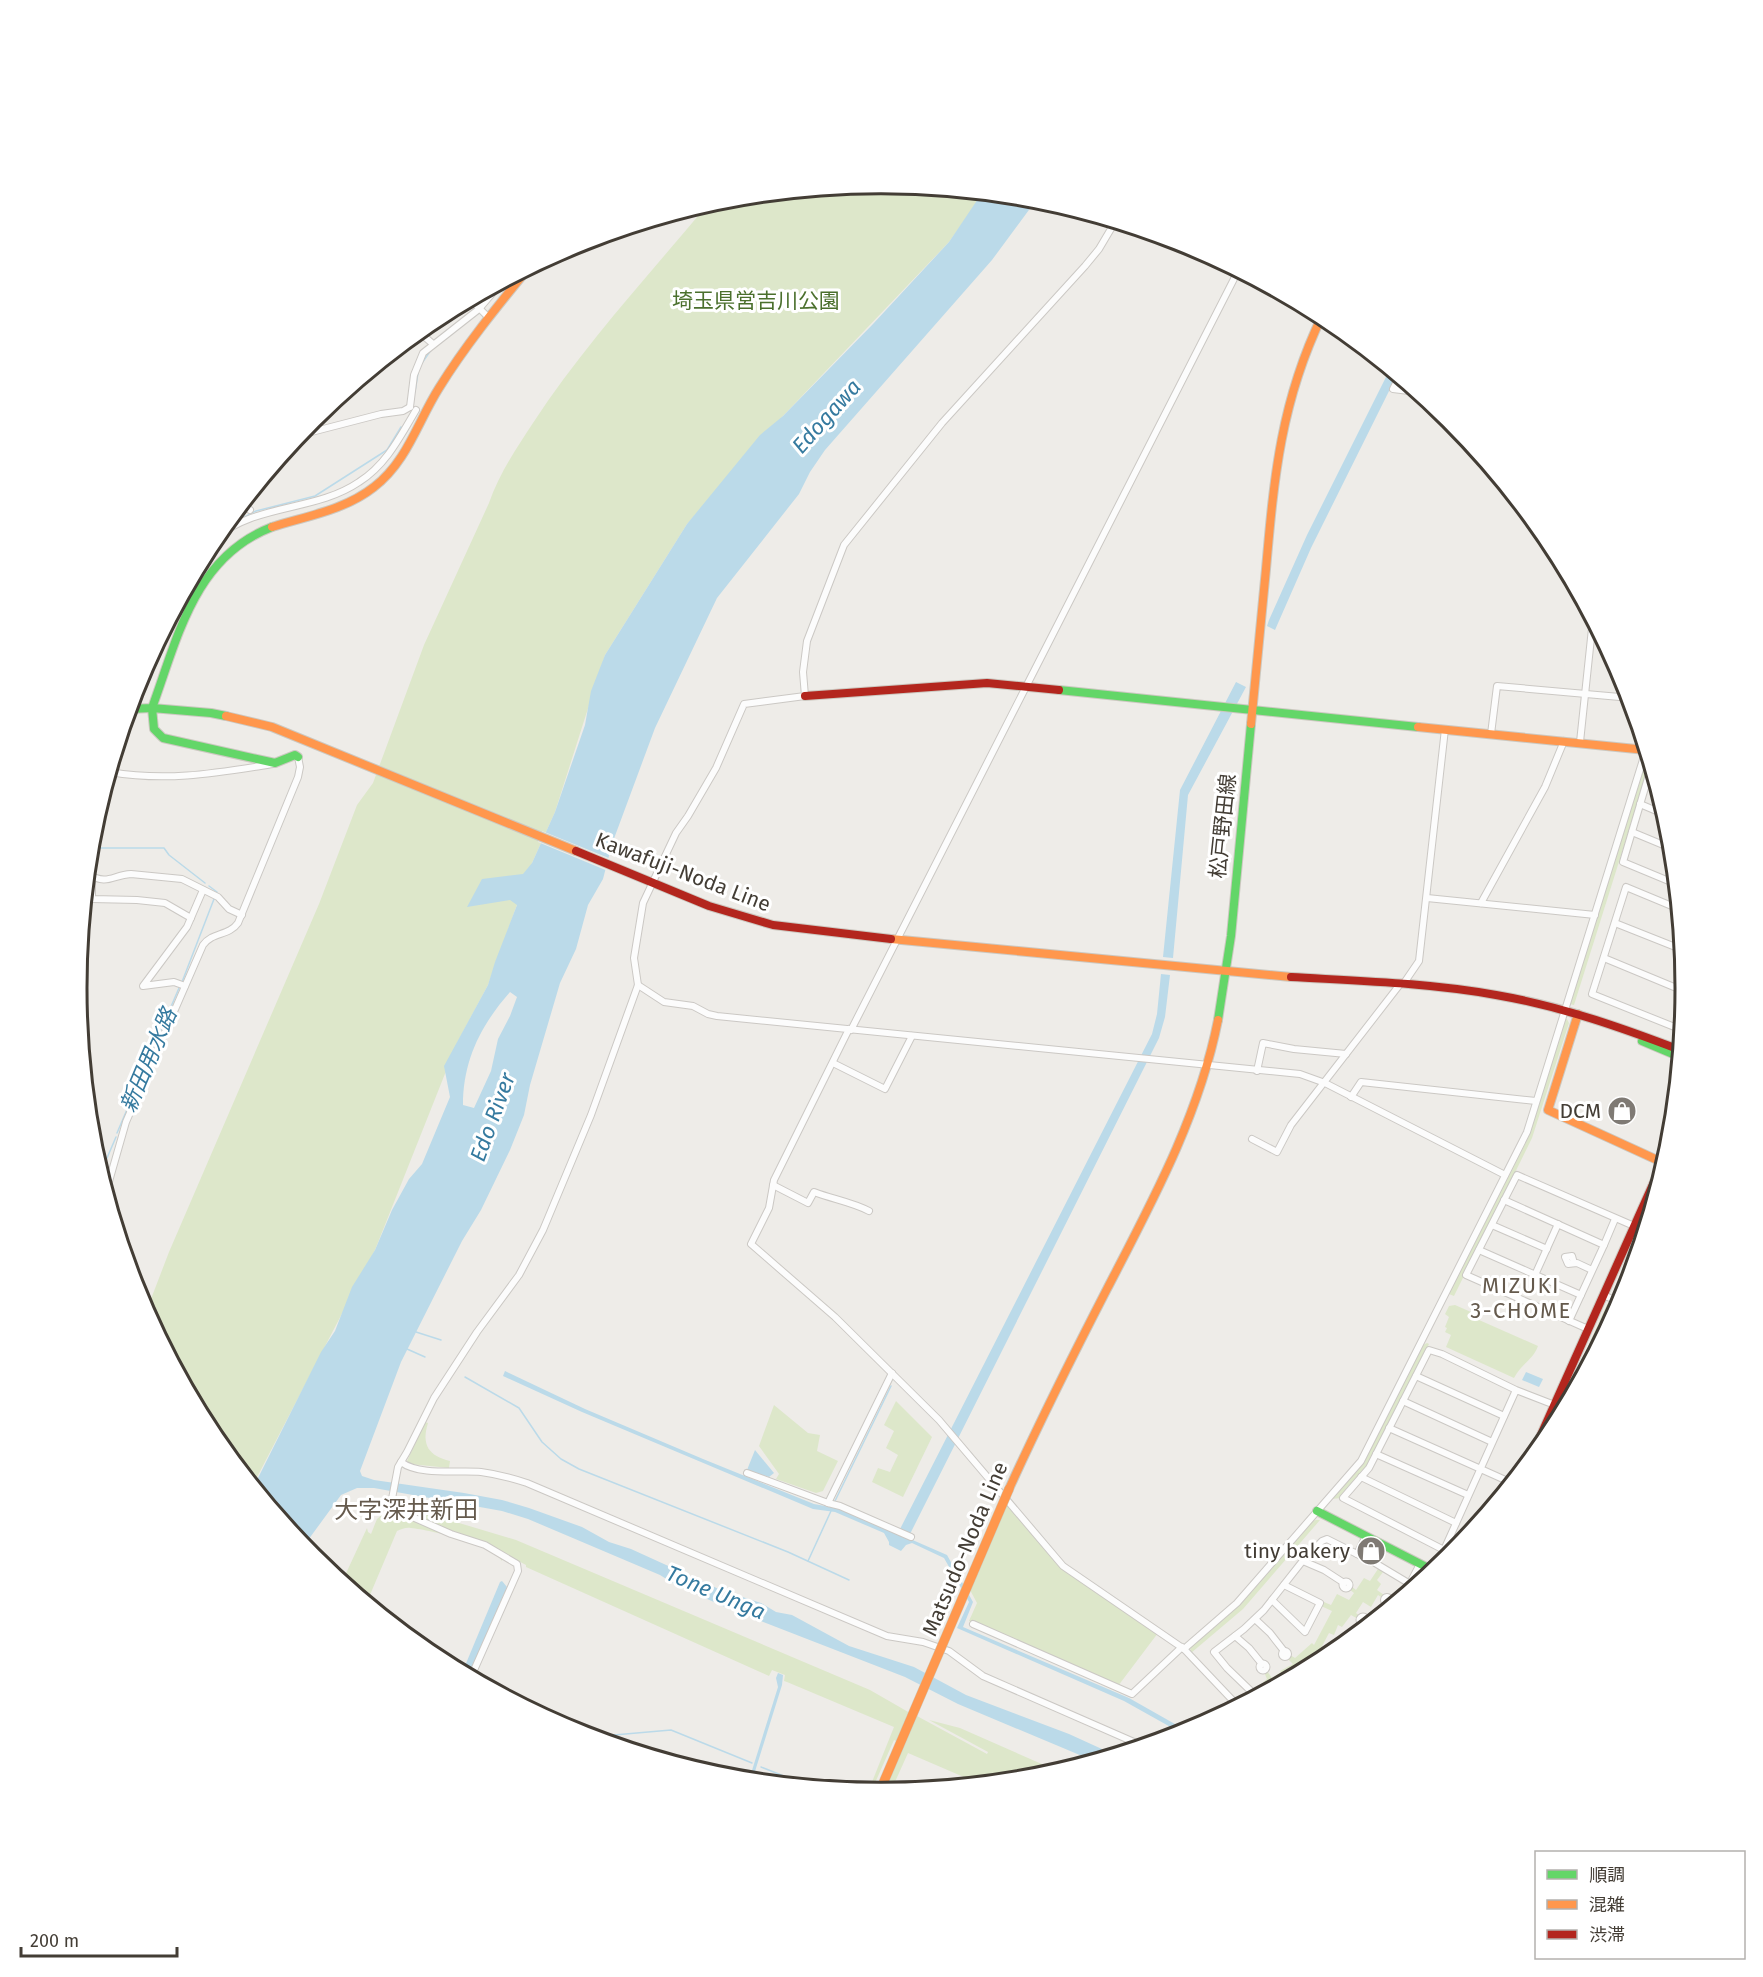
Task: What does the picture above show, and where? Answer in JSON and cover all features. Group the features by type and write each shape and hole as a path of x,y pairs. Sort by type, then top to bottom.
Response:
{"main road":[{"path":"298,757 295,755 274,763 157,735 152,726 152,708 197,592 219,561 234,547 250,537 286,523 339,508 368,491 390,473 416,411 442,383 488,317 516,283"},
{"name":"松戸野田線","path":"1207,1066 1216,1027 1233,914 1276,474 1294,385 1318,325"},
{"path":"805,696 970,683 1026,686 1639,749"},
{"name":"Kawafuji-Noda Line","path":"138,709 176,708 236,717 289,734 735,915 788,927 1225,973 1402,983 1481,992 1578,1014"},
{"path":"1578,1014 1673,1047"},
{"path":"1578,1014 1673,1054"},
{"path":"1578,1014 1548,1110 1657,1160"},
{"name":"Matsudo-Noda Line","path":"883,1783 1009,1489 1172,1158 1194,1106 1207,1066"},
{"path":"1544,1426 1648,1197"},
{"path":"1317,1511 1425,1567"}],"street":[{"path":"474,1671 518,1571 517,1564 485,1545 451,1534 392,1508 391,1500 396,1472 442,1384 519,1275 536,1245 591,1115 638,985 634,953 639,939 643,903 650,881 716,768 744,704 805,696 803,672 807,641 844,545 942,423 1085,266 1112,228"},
{"path":"1233,1701 1183,1648 1063,1566 947,1429 803,1287 752,1244 765,1218 773,1185 832,1063 1235,277"},
{"path":"238,523 255,515 332,496 359,482 382,463 416,411 414,375 423,353 479,309 489,298"},
{"path":"476,305 488,317"},
{"path":"426,338 433,344"},
{"path":"1396,383 1393,389 1404,390"},
{"path":"316,431 381,414 416,411"},
{"path":"1580,742 1592,632"},
{"path":"1491,734 1497,686 1621,697"},
{"path":"1252,1139 1278,1152 1292,1125 1419,961 1445,729"},
{"path":"1481,903 1545,787 1564,741"},
{"path":"110,1177 121,1137 205,941 234,929 242,915 298,777 300,767 298,757"},
{"path":"973,1624 1132,1694 1237,1603 1361,1461 1527,1132 1642,761"},
{"path":"117,773 148,778 186,777 274,763"},
{"path":"1648,779 1623,862 1668,881"},
{"path":"1640,804 1655,811"},
{"path":"1632,832 1663,845"},
{"path":"95,876 110,880 123,874 178,878 218,897 229,909 242,915"},
{"path":"1671,906 1626,887 1592,994 1674,1027"},
{"path":"185,986 174,982 143,986 191,918 203,890"},
{"path":"1427,898 1595,915"},
{"path":"93,899 165,903 191,918"},
{"path":"1615,923 1674,947"},
{"path":"1604,958 1676,988"},
{"path":"638,985 664,1002 693,1006 708,1014 1300,1074 1325,1083 1505,1175"},
{"path":"832,1063 885,1089 912,1036"},
{"path":"1257,1071 1263,1043 1294,1049 1346,1054"},
{"path":"1351,1097 1361,1082 1536,1101"},
{"path":"1588,1329 1466,1275 1517,1175 1634,1227"},
{"path":"773,1185 808,1203 814,1192 858,1205 869,1211"},
{"path":"1504,1200 1604,1245"},
{"path":"1569,1321 1615,1219"},
{"path":"1535,1275 1558,1224"},
{"path":"1492,1225 1546,1249"},
{"path":"1479,1250 1581,1295"},
{"path":"1574,1263 1592,1270"},
{"path":"1604,1295 1613,1299"},
{"path":"1443,1550 1343,1498 1361,1477 1376,1454 1429,1350 1501,1381 1516,1390 1558,1406"},
{"path":"828,1503 892,1373"},
{"path":"1416,1376 1504,1416"},
{"path":"1445,1548 1516,1390"},
{"path":"1403,1401 1492,1442"},
{"path":"1389,1428 1505,1480"},
{"path":"1376,1454 1468,1495"},
{"path":"401,1462 407,1466 425,1470 483,1472 527,1483 887,1636 923,1642 950,1651 982,1676 1134,1742"},
{"path":"747,1473 840,1506 911,1537"},
{"path":"1361,1477 1456,1523"},
{"path":"1357,1554 1366,1536"},
{"path":"1251,1691 1214,1652 1255,1619 1303,1561 1327,1539 1409,1583"},
{"path":"1303,1561 1324,1570 1344,1583"},
{"path":"1416,1575 1420,1564"},
{"path":"1272,1600 1305,1632 1320,1603 1284,1585"},
{"path":"1255,1619 1284,1651"},
{"path":"1235,1636 1262,1664"}],"green space":[{"name":"埼玉県営吉川公園","path":"882,194 978,200 949,242 783,416 687,524 605,655 555,812 532,863 488,985 458,1041 375,1250 256,1479 193,1386 150,1300 169,1252 319,904 357,805 373,783 424,645 498,482 508,462 553,394 618,311 698,216 778,201 830,196"},
{"path":"1644,766 1646,774 1574,1005 1569,1004"},
{"path":"1564,1019 1567,1019 1569,1023 1532,1138 1454,1296 1449,1294 1530,1134"},
{"path":"1611,1303 1572,1382 1607,1304"},
{"path":"1455,1305 1471,1312 1470,1316 1538,1346 1514,1378 1446,1347 1451,1335 1445,1332 1449,1317 1445,1314 1449,1306"},
{"path":"1429,1344 1367,1467 1340,1498 1332,1499 1363,1463 1423,1345"},
{"path":"896,1401 932,1437 903,1497 872,1482 878,1468 890,1472 898,1455 886,1448 894,1431 884,1425"},
{"path":"774,1405 808,1433 820,1435 817,1451 838,1461 823,1491 816,1493 776,1479 779,1474 759,1446"},
{"path":"425,1422 428,1423 426,1443 428,1448 437,1456 450,1461 449,1468 410,1464 407,1461"},
{"path":"1007,1504 1061,1566 1158,1633 1118,1686 969,1621 977,1603 970,1590"},
{"path":"400,1509 429,1514 516,1540 870,1690 910,1713 898,1742 894,1740 875,1783 872,1783 894,1727 784,1681 785,1675 772,1670 769,1676 526,1567 486,1544"},
{"path":"388,1510 485,1547 502,1558 502,1561 487,1549 461,1539 420,1529 404,1528 397,1531 370,1596 346,1574 367,1528 371,1534 377,1519"},
{"path":"1320,1520 1243,1609 1191,1653 1190,1647 1241,1602 1312,1521"},
{"path":"1378,1569 1383,1572 1377,1580 1381,1584 1377,1590 1384,1595 1381,1597 1378,1595 1371,1607 1363,1602 1356,1613 1360,1616 1358,1619 1351,1615 1342,1627 1338,1625 1334,1635 1329,1633 1321,1650 1254,1690 1267,1679 1264,1672 1267,1671 1272,1678 1293,1664 1287,1658 1290,1655 1295,1658 1312,1643 1314,1645 1332,1611 1321,1606 1324,1602 1331,1605 1337,1594 1349,1600 1354,1593 1349,1589 1351,1586 1356,1590 1364,1578 1370,1581"},
{"path":"917,1716 987,1754 988,1752 929,1720 960,1728 1046,1766 966,1778 908,1753 895,1783 888,1783"}],"water":[{"path":"977,200 1030,208 992,260 825,450 799,494 717,598 655,728 612,844 603,879 588,905 576,949 560,983 530,1085 524,1115 510,1150 401,1362 360,1471 362,1476 374,1480 502,1500 582,1527 609,1542 631,1549 721,1590 761,1603 776,1612 792,1615 849,1646 914,1667 966,1695 1069,1734 1105,1751 1084,1757 958,1704 905,1677 725,1607 676,1585 660,1575 528,1519 502,1511 374,1488 357,1488 341,1495 309,1539 257,1480 321,1352 335,1331 352,1287 375,1250 392,1210 409,1179 422,1164 450,1097 444,1066 488,985 517,905 510,900 467,907 482,879 523,874 532,863 555,812 585,725 591,691 605,655 687,524 760,435 783,416 949,242","holes":["510,992 517,997 498,1039 491,1071 474,1108 463,1105 470,1058 482,1030"]},
{"path":"1387,376 1394,382 1311,548 1275,630 1267,626 1269,620 1307,535"},
{"path":"1236,682 1246,687 1188,795 1173,958 1163,957 1180,790"},
{"path":"1161,974 1170,975 1165,1017 1159,1038 908,1538 947,1555 973,1602 963,1627 1129,1698 1178,1726 1172,1728 1124,1701 957,1628 969,1602 944,1558 912,1543 906,1545 901,1551 889,1545 884,1533 835,1512 813,1509 582,1412 503,1376 505,1371 585,1409 703,1459 814,1504 836,1508 898,1533 1152,1034 1157,1014"},
{"path":"1526,1372 1543,1379 1539,1387 1522,1380"},
{"path":"755,1450 774,1473 769,1477 747,1470"},
{"path":"502,1581 507,1587 471,1669 465,1665"},
{"path":"778,1673 783,1675 782,1685 755,1772 752,1772 778,1687 776,1678"}],"pier":[{"path":"542,831 611,859 608,871 538,842"}],"waterway":[{"path":"468,321 479,313"},
{"path":"422,363 431,350"},
{"path":"415,392 418,373"},
{"path":"241,519 256,511 315,496 387,450 401,427"},
{"path":"100,848 164,848 169,855 205,883"},
{"path":"209,886 217,892"},
{"name":"新田用水路","path":"182,982 214,899"},
{"name":"新田用水路","path":"117,1133 179,988"},
{"name":"新田用水路","path":"106,1159 116,1137"},
{"path":"416,1332 441,1340"},
{"path":"407,1349 425,1357"},
{"path":"465,1377 519,1408 542,1442 561,1459 579,1469 788,1552 849,1580"},
{"path":"835,1501 891,1386"},
{"path":"808,1561 831,1511"},
{"path":"610,1735 671,1730 752,1763"},
{"path":"761,1767 786,1777"}],"traffic: fast":[{"path":"138,709 152,708 181,627 192,602 207,579 224,558 246,540 272,527"},
{"path":"1059,690 1418,727"},
{"path":"226,716 152,708 154,729 163,738 275,763 295,755 298,757"},
{"path":"1218,1020 1231,936 1251,724"},
{"path":"1642,1041 1673,1054"},
{"path":"1317,1511 1425,1567"}],"traffic: slow":[{"path":"272,527 338,507 363,495 385,477 404,453 439,388 459,357 516,283"},
{"path":"1251,724 1276,471 1288,409 1297,378 1318,325"},
{"path":"226,716 272,727 576,851"},
{"path":"1418,727 1639,749"},
{"path":"891,939 1291,977"},
{"path":"1578,1014 1548,1110 1657,1160"},
{"path":"1009,1489 1172,1158 1199,1090 1218,1020"},
{"path":"883,1783 1009,1489"}],"traffic: jam":[{"path":"805,696 987,683 1059,690"},
{"path":"576,851 709,906 773,925 891,939"},
{"path":"1291,977 1420,985 1496,995 1589,1018 1673,1047"},
{"path":"1546,1424 1649,1192"}],"place":[{"name":"DCM","path":"1622,1111"},
{"name":"tiny bakery","path":"1371,1551"}],"district":[{"name":"MIZUKI 3-CHOME","path":"1521,1298"},
{"name":"大字深井新田","path":"406,1510"}],"water label":[{"name":"Edogawa","path":"826,416"},
{"name":"Edo River","path":"492,1117"},
{"name":"Tone Unga","path":"716,1592"}]}
